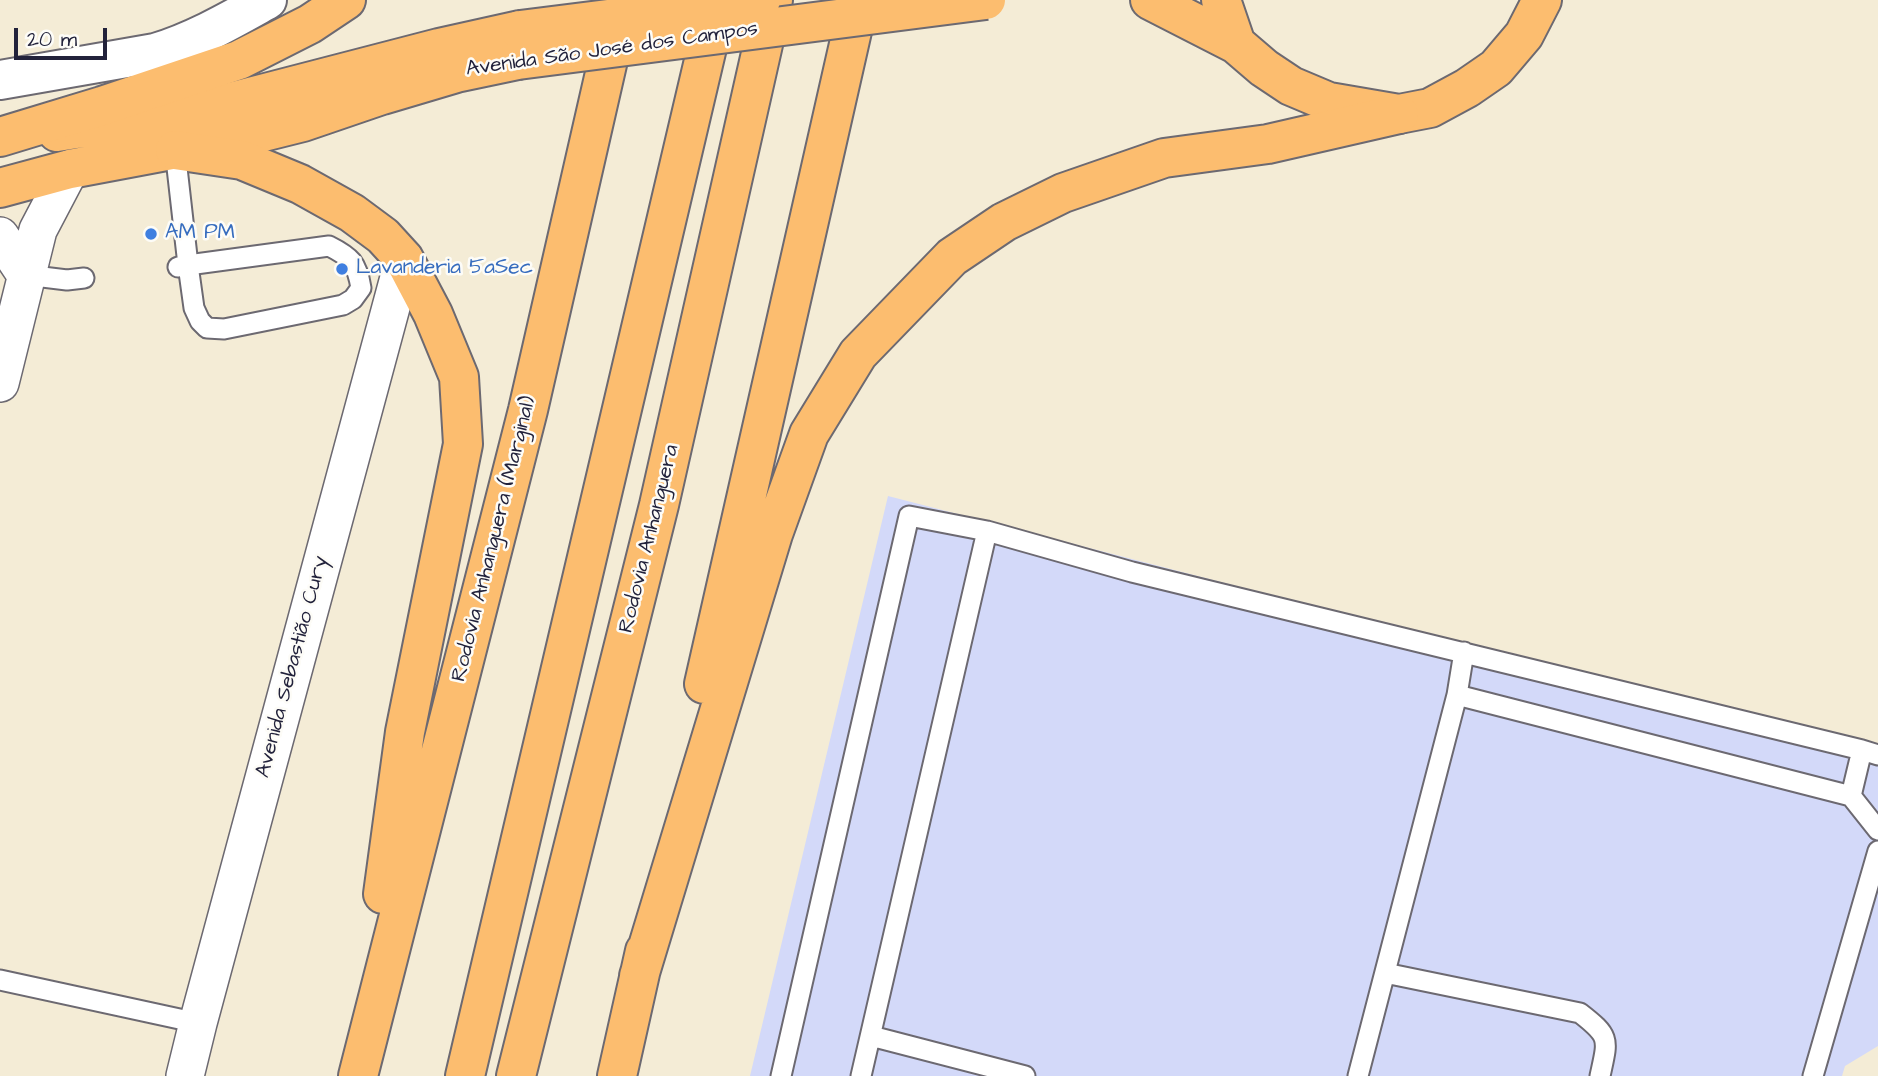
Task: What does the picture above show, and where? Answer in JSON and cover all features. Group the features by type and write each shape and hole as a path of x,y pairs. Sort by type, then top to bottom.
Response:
{"main road":[{"path":"0,139 239,60 310,24 346,0"},
{"name":"Rodovia Anhanguera (Marginal)","path":"358,1076 528,410 622,0"},
{"path":"466,1076 718,0"},
{"name":"Avenida São José dos Campos","path":"0,188 70,169 251,135 303,122 456,73 519,45 761,0"},
{"name":"Rodovia Anhanguera","path":"516,1076 659,505 773,0"},
{"path":"617,1076 859,0"},
{"name":"Avenida São José dos Campos","path":"0,139 208,108 439,48 519,45 986,0"},
{"path":"1150,0 1236,44 1291,86 1329,102 1399,114"},
{"path":"1221,0 1236,44"},
{"path":"639,976 773,534 809,434 858,354 952,257 1004,222 1063,193 1164,158 1268,144 1430,108 1496,68 1524,35 1542,0"},
{"path":"175,150 242,160 300,184 352,213 383,236 404,259 433,314 460,377 463,444 405,732 358,1076"}],"street":[{"path":"134,58 215,0"},
{"path":"0,80 134,58 177,47 255,3"},
{"path":"0,383 38,230 70,169"},
{"path":"0,236 26,275"},
{"name":"Avenida Sebastião Cury","path":"185,1076 404,259"}],"lane":[{"path":"175,150 183,266 194,308 206,328 224,329 343,305 353,299 361,288 359,272 347,255 329,246 183,266"},
{"path":"26,275 67,280 84,278"},
{"path":"781,1076 909,516 987,531 1132,572 1870,752 1851,796"},
{"path":"861,1076 987,531"},
{"path":"1359,1076 1457,695 1464,652"},
{"path":"1457,695 1851,796 1878,830"},
{"path":"1813,1076 1878,851"},
{"path":"1385,973 1580,1013 1601,1029 1606,1045 1600,1076"},
{"path":"0,980 198,1023"},
{"path":"871,1036 1025,1076"}],"shaded area":[{"path":"888,496 1878,752 1878,1046 1845,1066 1842,1076 750,1076"}],"place":[{"name":"AM PM","path":"151,234"},
{"name":"Lavanderia 5aSec","path":"342,269"}]}
